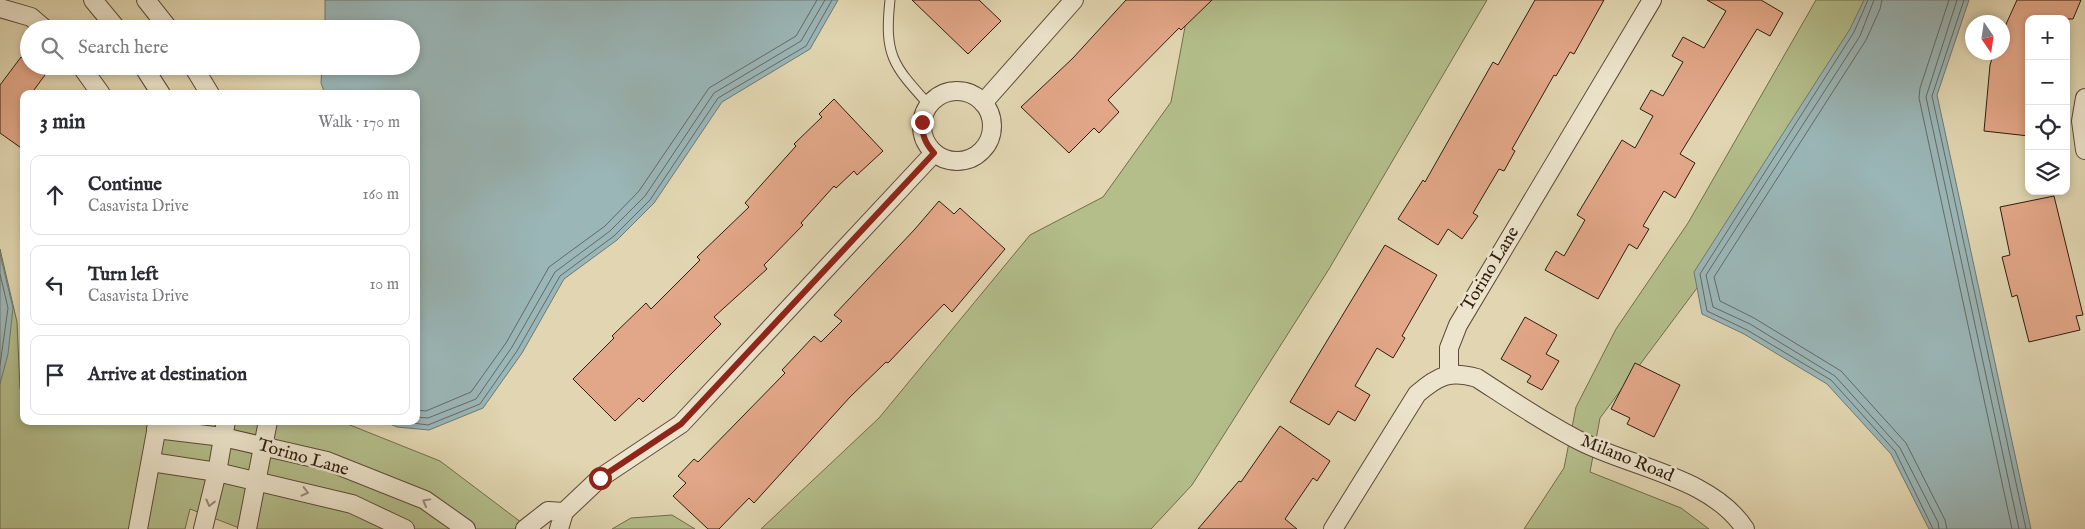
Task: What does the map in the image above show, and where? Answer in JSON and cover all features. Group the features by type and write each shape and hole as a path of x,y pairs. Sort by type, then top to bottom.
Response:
{"street":[{"path":"93,0 110,20"},
{"path":"146,0 162,20"},
{"path":"983,103 1074,0"},
{"name":"Torino Lane","path":"1449,375 1449,348 1458,325 1652,0"},
{"path":"0,8 31,17 34,20"},
{"path":"87,75 98,90"},
{"path":"148,75 158,90"},
{"path":"198,75 208,90"},
{"path":"952,91 963,92 974,96 983,103 990,113 992,124 991,136 978,155 967,160 955,161 944,159 934,153 926,144 922,133 922,122 930,105 941,95 952,91"},
{"path":"2085,98 2081,122 2085,150"},
{"path":"559,529 564,512 600,478 681,424 934,153"},
{"name":"Milano Road","path":"1449,375 1459,373 1477,378 1579,441 1608,455 1648,468 1711,495 1739,520 1745,529"},
{"path":"1333,529 1417,394 1435,379 1449,375"},
{"path":"138,529 157,425"},
{"name":"Torino Lane","path":"157,425 224,429 264,447 327,462 425,500 466,529"},
{"path":"247,529 267,425"},
{"path":"203,529 217,472 224,429"},
{"name":"Torino Lane","path":"151,462 258,480 352,504 405,529"},
{"path":"525,529 548,512 564,512"}],"lane":[{"path":"890,0 889,48 893,60 902,74 930,105"}],"green space":[{"path":"1190,0 1487,0 1329,269 1192,485 1151,529 761,529 879,418 1030,235 1103,197 1171,102"},
{"path":"1816,0 1887,0 1801,118 1697,288 1600,418 1590,472 1681,508 1709,529 1524,529 1564,468 1576,407 1616,329 1688,223"},
{"path":"0,249 17,322 20,425 350,425 440,461 530,529 242,529 190,509 185,529 0,529"},
{"path":"672,515 695,529 612,529 631,518"}],"water":[{"path":"325,0 838,0 810,49 722,102 654,203 617,240 564,279 522,353 483,408 429,430 392,425 420,425 420,90 324,90 321,83 321,75 420,75 420,20 325,20"},
{"path":"1864,0 1969,0 1937,95 2031,529 1929,529 1891,454 1827,384 1744,334 1702,314 1694,272 1850,29"},
{"path":"0,254 13,308 8,354 0,384"}],"building":[{"path":"912,0 979,0 1001,21 968,54"},
{"path":"1126,0 1212,0 1181,30 1179,28 1108,100 1119,112 1099,133 1094,128 1069,153 1021,107 1073,58"},
{"path":"1535,0 1604,0 1574,54 1570,52 1556,76 1554,75 1512,149 1515,151 1504,171 1499,169 1473,213 1478,216 1462,239 1448,229 1438,245 1398,219 1423,180 1425,182 1493,62 1498,65"},
{"path":"1707,0 1761,0 1783,13 1770,36 1757,29 1680,154 1695,163 1675,198 1664,191 1643,226 1649,229 1637,249 1629,244 1598,299 1545,270 1556,251 1564,256 1585,220 1577,215 1622,140 1635,148 1653,116 1640,109 1651,90 1663,96 1683,62 1672,56 1683,37 1704,48 1726,11"},
{"path":"2017,0 2081,0 2073,19 2070,19 2070,15 2025,15 2025,136 1984,131 1992,60 2010,60 2010,15"},
{"path":"20,58 20,75 45,75 34,90 20,90 20,147 0,133 0,85"},
{"path":"834,99 883,151 857,175 854,171 836,188 834,186 801,223 803,225 764,265 767,269 714,317 721,324 643,402 639,398 615,421 573,379 614,338 612,336 646,303 651,309 700,260 697,257 749,207 745,203 796,146 794,144 822,117 819,114"},
{"path":"2054,196 2083,315 2076,316 2080,330 2029,342 2017,295 2012,297 2002,257 2010,255 2000,207"},
{"path":"939,201 954,214 960,208 1005,249 952,312 944,304 888,363 886,362 850,397 754,503 749,498 719,529 708,529 673,496 686,483 678,476 694,459 698,462 785,373 782,370 814,336 821,342 842,321 834,315"},
{"path":"1385,245 1437,275 1402,336 1405,338 1393,358 1377,348 1355,386 1370,395 1355,421 1338,411 1329,425 1290,402"},
{"path":"1525,317 1557,335 1546,354 1559,361 1542,390 1527,382 1531,376 1501,359"},
{"path":"1635,363 1680,385 1654,437 1627,424 1630,418 1611,409"},
{"path":"1280,426 1330,461 1317,481 1313,478 1285,519 1297,529 1198,529 1239,481 1241,482"}],"route":[{"path":"600,478 681,424 934,153 926,144 922,133 922,122"}]}
